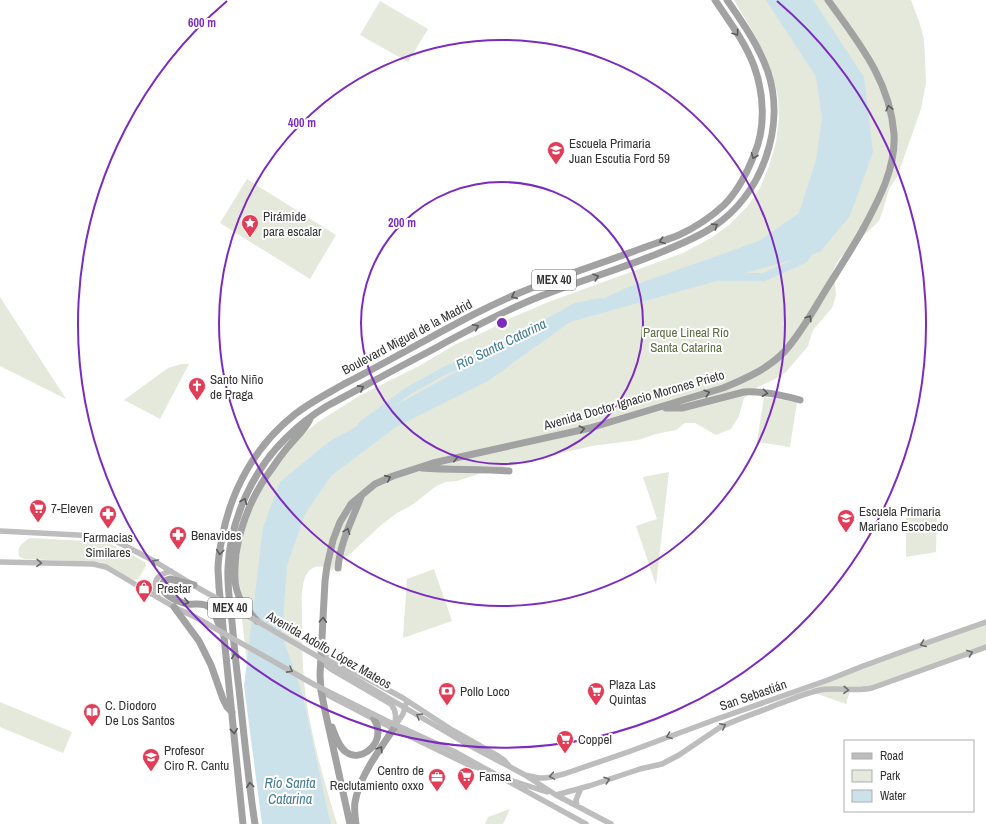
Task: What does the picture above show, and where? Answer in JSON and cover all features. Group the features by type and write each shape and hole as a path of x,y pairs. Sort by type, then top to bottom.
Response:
{"highway":[{"name":"Boulevard Miguel de la Madrid","path":"243,824 218,568 220,550 228,514 240,481 249,465 267,441 292,417 303,408 337,388 497,303 529,289 679,234 709,216 725,204 745,176 758,146 761,130 762,110 761,92 754,65 745,46 715,0"},
{"name":"Boulevard Miguel de la Madrid","path":"255,824 237,675 228,584 230,550 233,533 239,513 254,480 277,447 310,416 327,406 500,314 541,296 643,260 690,240 713,227 733,211 748,193 763,165 772,135 774,108 768,72 756,44 727,0"},
{"name":"Avenida Doctor Ignacio Morones Prieto","path":"350,824 321,691 320,663 325,581 328,560 333,540 343,517 351,504 361,495 375,484 393,476 433,463 590,428 723,388 739,382 764,368 785,351 815,308 873,211 887,181 894,146 894,134 889,107 878,74 860,44 828,0"},
{"path":"658,408 682,408 744,392 765,392 800,400"},
{"path":"257,621 243,604 235,587 235,564 238,541 254,496 284,452 307,425 310,416"},
{"path":"418,468 440,470 508,471"},
{"path":"338,568 338,560 345,533 361,495"},
{"path":"197,587 170,579 164,581 162,587 165,593 177,600 190,604 205,605 210,607 224,637"},
{"path":"174,606 199,641 211,665 223,700 232,712"},
{"path":"326,715 344,751 349,754 356,755 369,751 373,747 378,737 378,731 374,719"},
{"path":"356,824 354,815 355,803 359,790 373,760 394,728"}],"main road":[{"name":"Avenida Adolfo López Mateos","path":"0,531 97,536 114,540 154,561 464,743 509,766 556,795 611,824"},
{"path":"0,562 93,564 106,567 315,685 387,721 455,752 586,824"},
{"path":"159,598 155,584 159,576 163,573 171,571"},
{"name":"San Sebastián","path":"522,774 544,778 564,774 828,680 932,640 986,622"},
{"name":"San Sebastián","path":"556,795 640,769 662,764 675,758 725,725 807,694 825,690 860,690 872,688 986,647"},
{"path":"316,655 325,656 404,698 452,730 498,756 509,766"},
{"path":"316,655 320,661 331,669 391,704 396,712 394,728"},
{"path":"326,694 469,766 489,771"},
{"path":"394,728 406,706 404,698"},
{"path":"511,781 522,774"},
{"path":"503,778 556,795"},
{"path":"577,806 576,800 581,788"}],"green space":[{"name":"Parque Lineal Río Santa Catarina","path":"734,0 911,0 919,21 924,39 926,83 921,109 897,177 889,189 879,221 839,259 831,275 835,283 836,295 832,308 813,330 808,346 786,372 756,388 744,398 739,416 731,429 716,435 695,423 685,423 676,430 656,434 638,440 592,446 523,464 506,466 457,481 445,482 435,487 412,505 397,513 380,526 350,554 335,564 332,571 326,567 316,567 311,570 304,580 302,594 302,648 304,681 313,735 337,824 262,824 238,584 238,564 241,545 247,521 260,487 293,444 307,431 318,422 359,396 419,366 456,344 513,317 551,301 683,253 711,238 729,225 747,207 760,188 769,166 776,142 779,117 778,97 767,59"},
{"path":"380,1 428,29 408,62 360,35"},
{"path":"247,179 336,235 310,279 220,223"},
{"path":"0,297 66,399 0,366"},
{"path":"181,364 189,364 160,419 124,400 168,368"},
{"path":"764,397 797,402 790,447 757,442"},
{"path":"669,472 656,585 636,526 657,519 643,477"},
{"path":"906,508 937,512 936,552 906,557"},
{"path":"30,538 107,542 145,562 146,566 138,579 134,580 100,562 24,559 19,556 19,547"},
{"path":"434,569 452,621 403,638 407,579"},
{"path":"986,622 986,647 879,686 850,690 846,704 812,692 811,686"},
{"path":"0,702 72,732 63,753 0,727"},
{"path":"510,809 503,824 485,824 488,817"}],"water":[{"name":"Río Santa Catarina","path":"766,0 813,0 864,77 873,152 850,216 820,252 570,322 488,381 396,427 331,476 305,514 287,566 282,635 303,696 331,824 262,824 244,686 263,527 280,482 330,441 522,336 626,288 759,241 799,213 816,160 822,118 816,77"}],"waterway":[{"name":"Río Santa Catarina","path":"721,277 764,277 804,259 812,248"},
{"name":"Río Santa Catarina","path":"362,425 408,391 446,370 499,349 576,307 600,302"}],"place":[{"name":"Escuela Primaria Juan Escutia Ford 59","path":"556,165"},
{"name":"Pirámide para escalar","path":"250,238"},
{"name":"Santo Niño de Praga","path":"197,401"},
{"name":"7-Eleven","path":"38,523"},
{"name":"Farmacias Similares","path":"108,529"},
{"name":"Escuela Primaria Mariano Escobedo","path":"846,533"},
{"name":"Benavides","path":"178,550"},
{"name":"Prestar","path":"144,603"},
{"name":"Pollo Loco","path":"447,706"},
{"name":"Plaza Las Quintas","path":"596,706"},
{"name":"C. Diodoro De Los Santos","path":"92,727"},
{"name":"Coppel","path":"565,754"},
{"name":"Profesor Ciro R. Cantu","path":"151,772"},
{"name":"Famsa","path":"466,791"},
{"name":"Centro de Reclutamiento oxxo","path":"437,792"}]}
